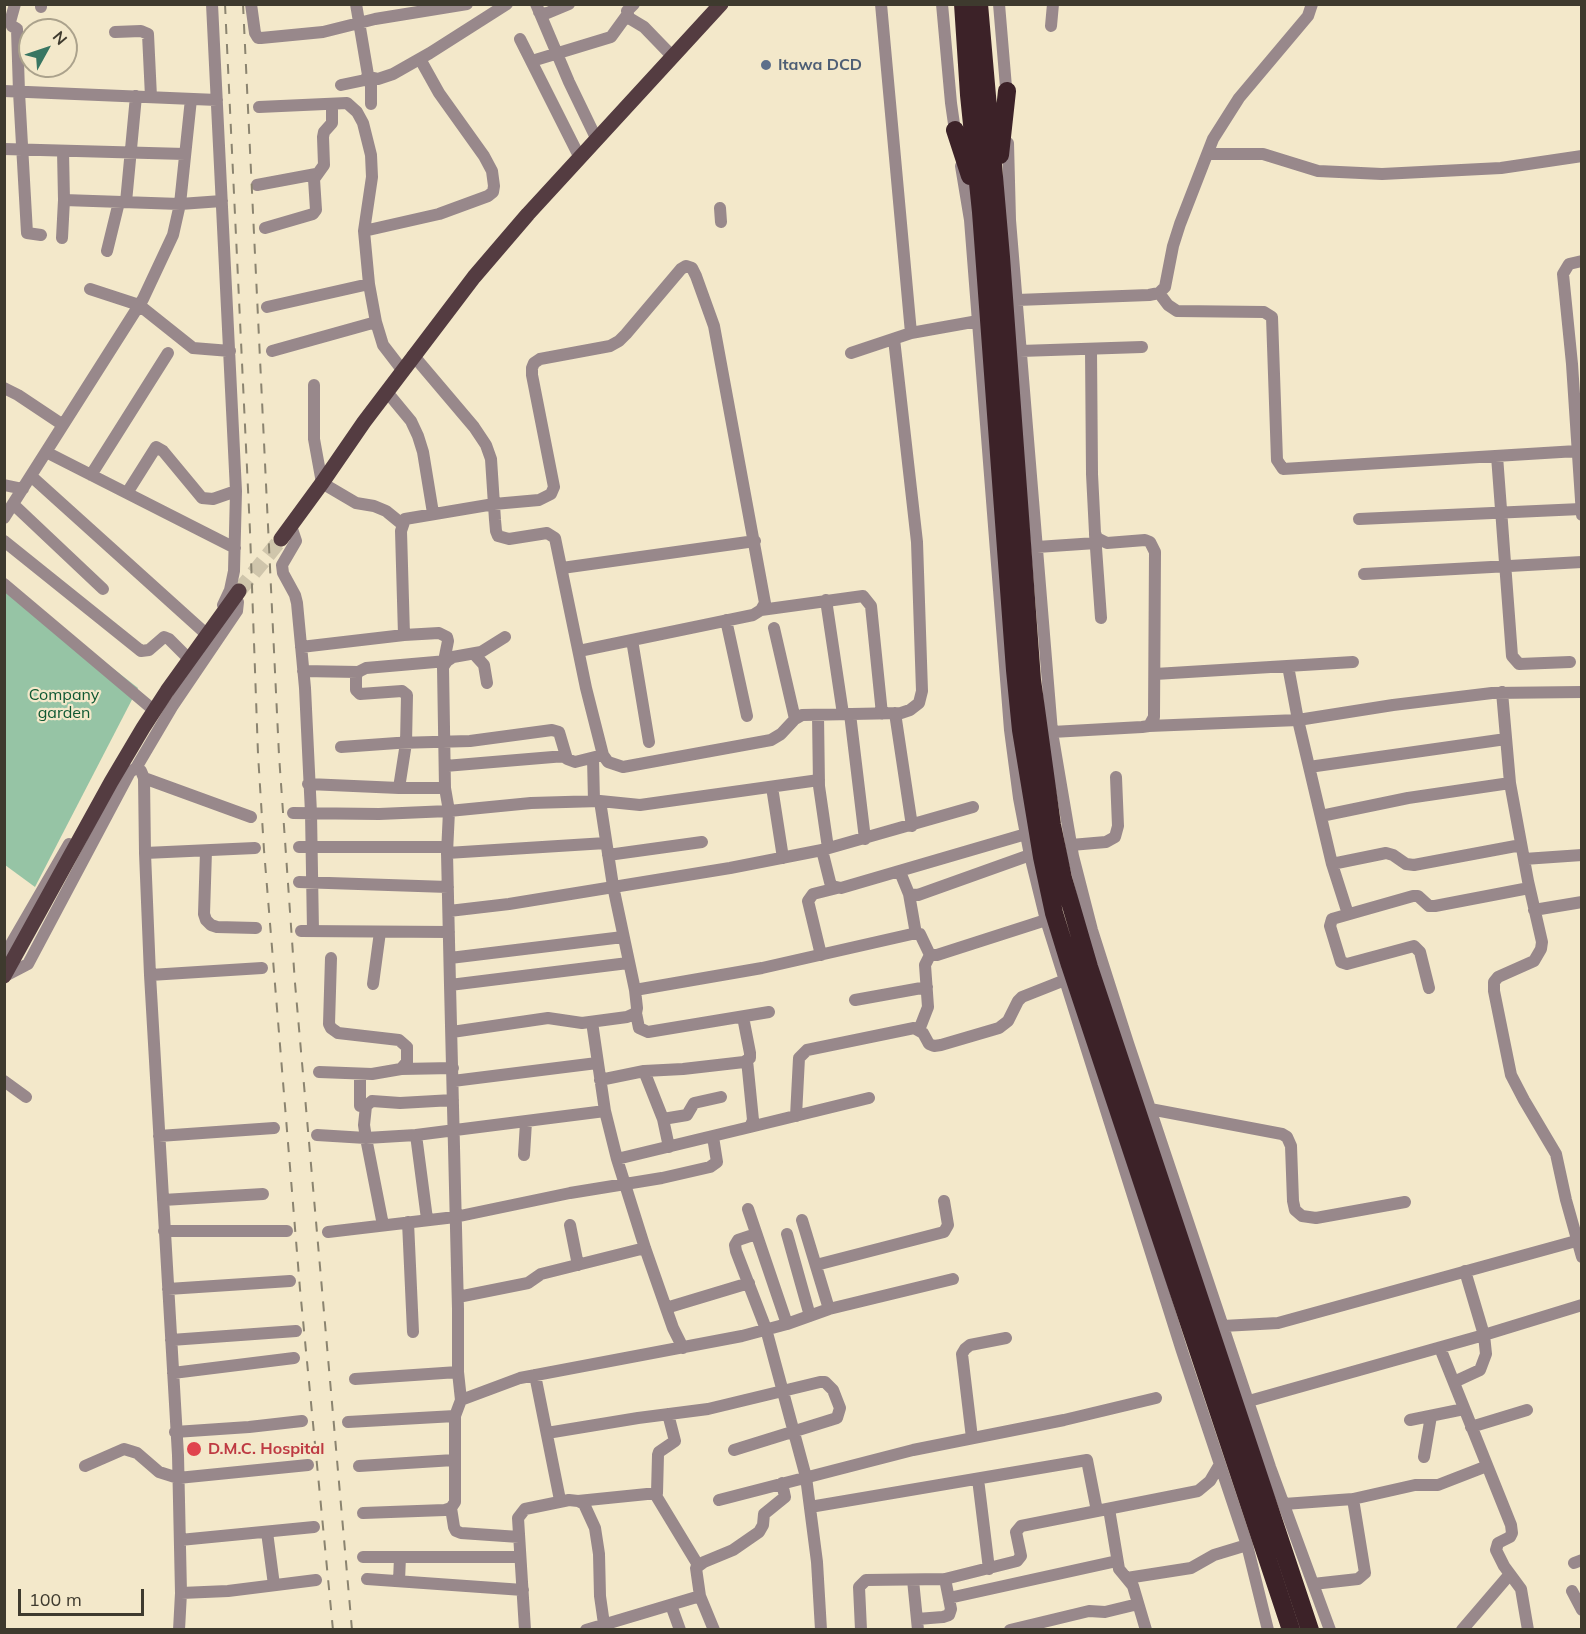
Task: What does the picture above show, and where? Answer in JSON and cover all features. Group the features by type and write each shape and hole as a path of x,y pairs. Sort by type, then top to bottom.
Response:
{"highway":[{"path":"963,4 1018,700 1034,811 1054,913 1291,1629"},
{"path":"979,4 996,195 1032,680 1052,825 1074,921 1310,1629"},
{"path":"996,195 1006,91"},
{"path":"955,130 981,212"}],"main road":[{"path":"281,540 413,356 504,241 721,4"},
{"path":"5,976 105,792 143,728 237,594"}],"street":[{"path":"15,4 10,22 17,29 18,92 27,233 41,235"},
{"path":"5,976 7,951 111,771 150,707 204,633 230,590 234,571 236,491 212,4"},
{"path":"251,4 255,33 258,38 323,32 360,22 467,4"},
{"path":"356,4 371,84 371,104"},
{"path":"368,77 374,79 385,77 420,59 507,4"},
{"path":"537,8 545,14 569,4"},
{"path":"881,4 912,333"},
{"path":"942,4 955,130 970,220 1010,730 1019,798 1030,855 1046,920 1247,1545 1263,1628"},
{"path":"999,4 1006,91 1010,220 1052,732 1071,845 1092,930 1150,1109 1248,1401 1330,1629"},
{"path":"1051,26 1053,4"},
{"path":"1017,300 1149,295 1159,293 1165,287 1180,224 1217,132 1239,98 1308,16 1312,4"},
{"path":"481,5 487,17"},
{"path":"537,8 597,140"},
{"path":"627,9 633,21 644,27 673,57"},
{"path":"532,61 611,38 627,9"},
{"path":"115,32 148,34 151,97"},
{"path":"520,39 580,158"},
{"path":"364,231 439,214 488,196 493,192 492,171 484,156 444,100 420,59"},
{"path":"341,85 365,80 368,77"},
{"path":"4,91 217,100"},
{"path":"107,251 122,202 136,96"},
{"path":"4,518 139,305 172,235 180,204 191,99"},
{"path":"259,107 347,103 352,105 363,123 371,155 372,177 364,231 369,284 383,345 403,370"},
{"path":"265,228 313,214 317,204 314,182 316,174 324,165 323,137 324,132 332,123 332,104"},
{"path":"4,149 185,154"},
{"path":"62,238 63,151"},
{"path":"1208,154 1263,154 1318,171 1382,174 1501,168 1581,156 1581,161"},
{"path":"257,185 316,174"},
{"path":"64,200 180,204 222,201"},
{"path":"720,208 721,222"},
{"path":"1581,261 1569,264 1563,274 1581,515"},
{"path":"404,634 400,564 402,524 405,519 494,504 539,500 551,494 554,487 532,375 534,363 540,359 610,346 618,341 686,266 692,268 696,276 714,326 765,594 765,603 761,610"},
{"path":"267,308 369,284"},
{"path":"90,289 139,305 193,348 230,351"},
{"path":"1159,293 1168,305 1177,311 1264,312 1272,317 1277,460 1283,469 1577,451"},
{"path":"851,353 912,333 978,321"},
{"path":"272,351 376,322"},
{"path":"341,747 445,743 556,730 559,732 567,759 575,762 598,757 623,767 771,740 802,715 889,713 910,710 919,703 922,691 917,542 894,339"},
{"path":"1020,351 1142,347"},
{"path":"1090,350 1092,474 1101,618"},
{"path":"91,475 168,353"},
{"path":"413,356 474,427 486,445 491,459 498,536 509,539 547,533 557,545 598,757 597,801 634,990 639,1028 648,1032 769,1012"},
{"path":"315,385 314,439 322,483 356,503 386,511 402,524"},
{"path":"4,388 18,394 63,425"},
{"path":"387,392 411,421 418,436 423,452 433,513"},
{"path":"127,493 156,447 163,451 202,498 213,499 236,491"},
{"path":"46,452 235,548"},
{"path":"1497,456 1512,656 1519,664 1570,662"},
{"path":"31,476 204,633"},
{"path":"4,485 23,489"},
{"path":"13,504 103,589"},
{"path":"1359,519 1581,509"},
{"path":"291,526 296,541 282,565 283,573 295,595 303,671 312,845 306,883 307,931 449,932"},
{"path":"1037,546 1095,538 1107,543 1145,540 1153,546 1155,674 1154,717 1149,726"},
{"path":"4,541 141,651 149,650 164,637 187,657"},
{"path":"562,568 755,541"},
{"path":"1364,574 1581,562"},
{"path":"4,584 150,707"},
{"path":"5,976 28,964 130,772 136,768 172,707 237,611 237,594"},
{"path":"579,651 753,615 761,610 863,596 871,606 889,713 912,826"},
{"path":"826,600 847,714 865,839"},
{"path":"726,620 747,716"},
{"path":"774,628 795,719"},
{"path":"301,647 404,634 439,633 447,637 448,645 443,666 445,788 449,811 448,911 458,1372 461,1400 455,1416 455,1502 451,1508 445,1510 363,1513"},
{"path":"303,671 358,672 366,668 445,661 453,657 482,652 505,637"},
{"path":"632,640 649,742"},
{"path":"474,654 484,665 487,683"},
{"path":"1155,674 1353,662"},
{"path":"1288,666 1298,720 1332,864 1348,914"},
{"path":"358,672 356,690 360,694 402,691 407,695 406,743 399,788"},
{"path":"1052,732 1298,720 1393,705 1502,692 1581,692"},
{"path":"1502,692 1510,783 1529,888 1542,942 1539,956 1528,965 1498,976 1494,982 1494,991 1511,1075 1557,1154 1581,1257"},
{"path":"818,715 819,780 825,849 830,882 837,888"},
{"path":"1309,767 1506,739"},
{"path":"445,766 565,756"},
{"path":"136,768 141,771 144,778 150,975 178,1478 181,1593 179,1629"},
{"path":"1071,845 1106,842 1115,837 1118,826 1116,777"},
{"path":"144,778 251,817"},
{"path":"293,813 379,814 449,811 531,803 597,801 640,805 819,780"},
{"path":"1321,816 1401,799 1510,783"},
{"path":"308,784 445,788"},
{"path":"772,787 783,858"},
{"path":"448,911 509,904 783,858 865,839 973,807"},
{"path":"821,955 808,901 813,894 900,872 1026,834"},
{"path":"608,855 702,842"},
{"path":"299,847 312,845 447,850 606,843"},
{"path":"1332,864 1386,853 1406,864 1414,865 1521,845"},
{"path":"145,853 255,848"},
{"path":"206,851 204,914 206,920 217,927 256,928"},
{"path":"909,894 918,895 1030,855"},
{"path":"1524,860 1581,855"},
{"path":"900,872 909,894 916,934"},
{"path":"306,883 448,887"},
{"path":"1429,988 1420,952 1414,946 1347,964 1338,960 1330,921 1336,917 1413,896 1418,896 1429,906 1435,906 1529,888"},
{"path":"1534,910 1581,902"},
{"path":"930,955 937,956 1046,920"},
{"path":"373,984 380,932"},
{"path":"634,990 762,968 916,934 922,938 930,955"},
{"path":"450,958 623,937"},
{"path":"919,1030 928,1007 925,965 930,955"},
{"path":"331,958 331,1028 338,1033 403,1042 407,1047 407,1062 401,1069"},
{"path":"450,985 627,963"},
{"path":"150,975 262,968"},
{"path":"796,1116 802,1053 914,1028 923,1033 929,1044 934,1046 999,1028 1008,1021 1022,997 1065,980"},
{"path":"855,1000 927,987"},
{"path":"452,1032 548,1018 557,1018 572,1023 592,1022 627,1017 636,1013"},
{"path":"743,1017 750,1053 747,1060 753,1120 750,1127"},
{"path":"592,1022 605,1111 617,1159 645,1248 673,1328 683,1348"},
{"path":"600,1080 644,1071 683,1069 747,1060"},
{"path":"319,1072 360,1074 401,1069 453,1074 597,1064"},
{"path":"644,1071 663,1119 669,1147"},
{"path":"360,1074 360,1106"},
{"path":"4,1081 26,1097"},
{"path":"663,1119 687,1115 694,1103 721,1097"},
{"path":"617,1159 869,1098"},
{"path":"383,1225 364,1125 366,1106 372,1101 400,1103 453,1100"},
{"path":"1150,1109 1282,1134 1287,1137 1291,1146 1293,1201 1295,1210 1302,1216 1316,1218 1405,1202"},
{"path":"318,1135 366,1138 416,1135 605,1111"},
{"path":"524,1155 526,1122"},
{"path":"159,1136 274,1128"},
{"path":"416,1135 427,1219"},
{"path":"328,1232 455,1217 625,1183 662,1178 715,1165 717,1157 714,1137"},
{"path":"163,1200 263,1194"},
{"path":"816,1265 944,1232 948,1225 944,1201"},
{"path":"748,1209 787,1324"},
{"path":"802,1220 829,1309"},
{"path":"408,1222 413,1332"},
{"path":"570,1225 578,1265"},
{"path":"164,1231 287,1231"},
{"path":"756,1234 738,1240 735,1245 766,1329 806,1477 817,1562 821,1629"},
{"path":"787,1234 810,1316"},
{"path":"1223,1326 1278,1323 1576,1241"},
{"path":"458,1297 528,1283 542,1274 645,1248"},
{"path":"1454,1382 1476,1373 1483,1366 1486,1354 1484,1335 1465,1270"},
{"path":"461,1400 501,1384 535,1375 683,1348 766,1329 829,1309 953,1279"},
{"path":"168,1289 290,1281"},
{"path":"666,1308 748,1283"},
{"path":"1248,1401 1440,1348 1581,1305"},
{"path":"171,1340 296,1331"},
{"path":"972,1438 962,1354 970,1345 1006,1338"},
{"path":"1440,1348 1512,1530 1510,1537 1498,1543 1496,1550 1523,1596 1528,1629"},
{"path":"173,1373 294,1358"},
{"path":"355,1379 458,1372"},
{"path":"535,1375 560,1500"},
{"path":"547,1433 708,1409 820,1382 833,1390 840,1408 837,1418 734,1450"},
{"path":"719,1500 913,1450 1064,1420 1156,1398"},
{"path":"1410,1420 1464,1409"},
{"path":"1471,1427 1527,1410"},
{"path":"525,1629 518,1523 520,1514 525,1509 560,1500 578,1501 655,1494 659,1489 659,1452 675,1441 668,1414"},
{"path":"348,1422 455,1416"},
{"path":"1424,1457 1431,1416"},
{"path":"175,1432 302,1421"},
{"path":"85,1466 117,1450 124,1449 137,1453 159,1472 178,1478 308,1466"},
{"path":"358,1466 454,1460"},
{"path":"810,1507 1087,1460 1119,1569 1132,1586 1146,1629"},
{"path":"861,1629 859,1595 862,1583 871,1579 945,1579 1012,1563 1020,1558 1021,1552 1016,1532 1021,1526 1198,1491 1210,1481 1220,1464"},
{"path":"1284,1504 1353,1499 1415,1485 1445,1484 1487,1466"},
{"path":"978,1479 989,1569"},
{"path":"714,1629 700,1596 695,1572 698,1565 733,1550 759,1532 763,1525 764,1514 784,1497 782,1483"},
{"path":"655,1494 698,1565"},
{"path":"1313,1584 1358,1579 1365,1574 1353,1499"},
{"path":"578,1501 584,1504 598,1540 600,1596 604,1624"},
{"path":"451,1508 456,1531 519,1537"},
{"path":"180,1540 314,1527"},
{"path":"267,1532 274,1585"},
{"path":"1127,1578 1191,1568 1220,1553 1247,1545"},
{"path":"363,1557 520,1557"},
{"path":"399,1581 400,1557"},
{"path":"949,1598 1117,1561"},
{"path":"1462,1629 1510,1574"},
{"path":"367,1579 523,1590"},
{"path":"913,1580 917,1624 949,1615 951,1609 945,1579"},
{"path":"181,1593 228,1591 316,1580"},
{"path":"1572,1591 1581,1610"},
{"path":"586,1629 700,1596"},
{"path":"1010,1629 1050,1625 1089,1611 1112,1611 1138,1604"},
{"path":"671,1605 680,1629"}],"green space":[{"name":"Company garden","path":"4,583 138,688 35,887 5,865"}],"tunnel":[{"path":"239,591 281,539"}],"railway":[{"path":"225,4 264,850 300,1289 333,1630"},
{"path":"243,4 279,755 295,983 352,1630"}],"place":[{"name":"Itawa DCD","path":"766,65"},
{"name":"D.M.C. Hospital","path":"194,1449"}]}
